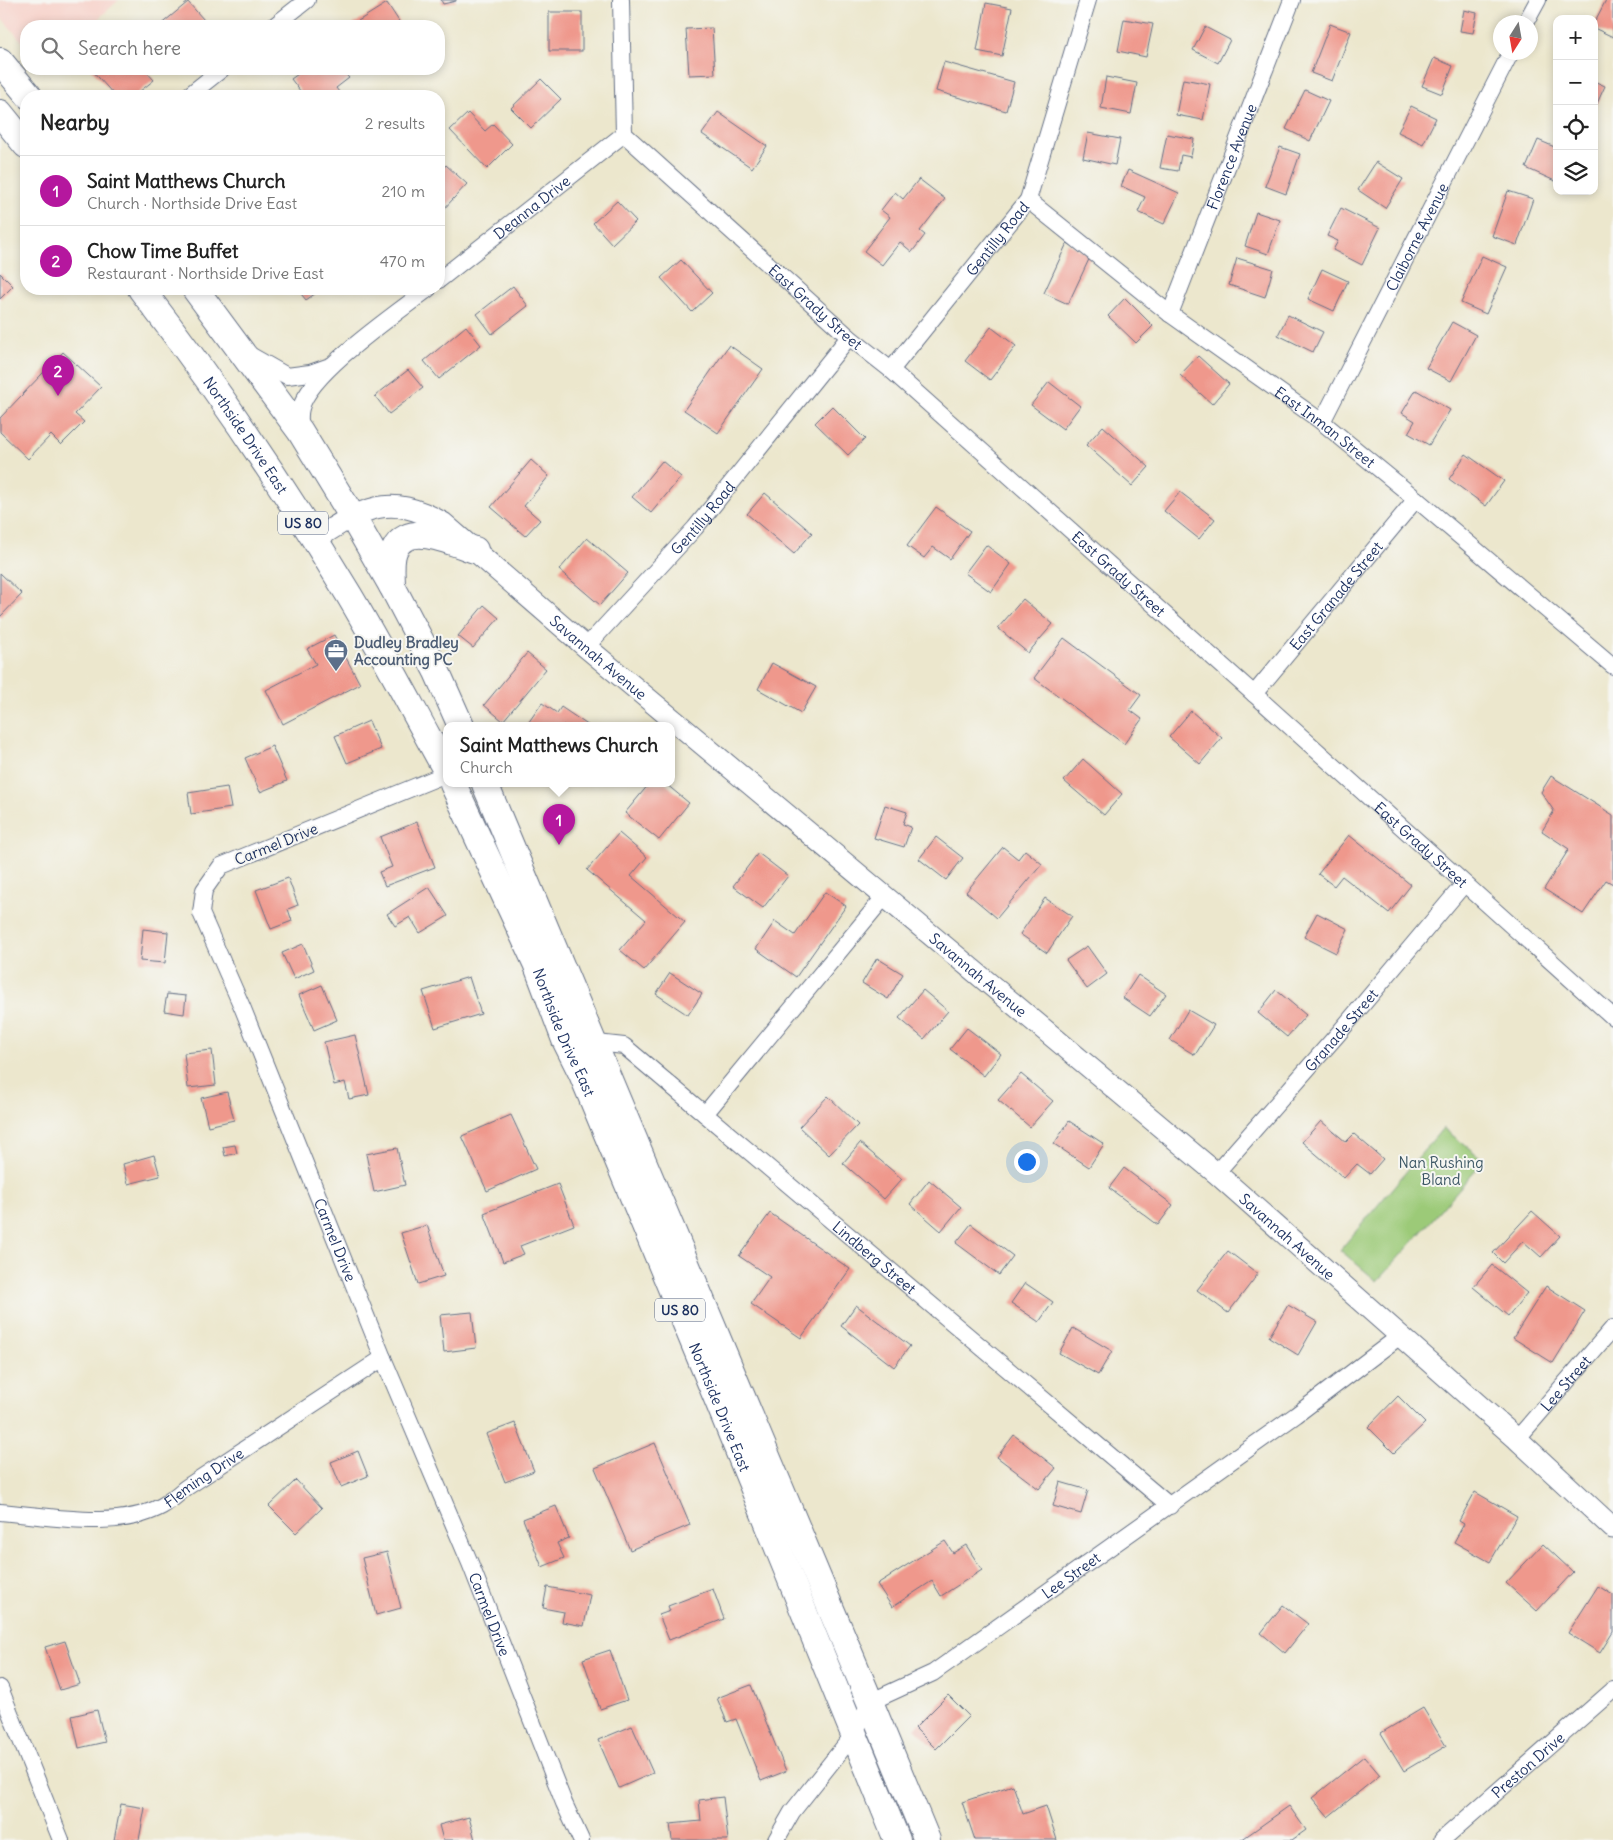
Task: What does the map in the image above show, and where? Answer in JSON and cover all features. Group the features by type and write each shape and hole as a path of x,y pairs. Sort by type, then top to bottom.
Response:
{"main road":[{"path":"0,61 24,90"},
{"path":"0,113 20,138"},
{"name":"Northside Drive East","path":"145,295 266,462 349,596 443,765"},
{"name":"US 80","path":"200,295 300,431 352,516 392,586 437,672 459,722"},
{"path":"392,586 394,552 399,543 411,535 424,534 475,550"},
{"name":"Northside Drive East","path":"454,787 536,963 565,1040 582,1074 718,1401 897,1840"},
{"name":"Northside Drive East","path":"486,787 927,1840"}],"street":[{"path":"281,20 306,0"},
{"path":"621,0 624,134"},
{"name":"Gentilly Road","path":"891,370 1028,200 1088,0"},
{"name":"Florence Avenue","path":"1170,314 1292,0"},
{"path":"1530,15 1538,0"},
{"name":"Claiborne Avenue","path":"1322,422 1507,60"},
{"path":"196,90 214,75"},
{"name":"Deanna Drive","path":"445,275 624,134"},
{"name":"East Grady Street","path":"624,134 849,337 891,370 1254,694 1613,1017"},
{"name":"East Inman Street","path":"1028,200 1170,314 1322,422 1613,666"},
{"path":"300,431 300,409 306,394 330,366 420,295"},
{"name":"Gentilly Road","path":"586,647 695,528 849,337"},
{"path":"241,349 287,376 310,373 330,366"},
{"name":"East Granade Street","path":"1254,694 1416,499"},
{"name":"Savannah Avenue","path":"314,540 352,516 377,506 412,508 428,514 443,523 586,647 1216,1173 1517,1439 1613,1528"},
{"name":"Carmel Drive","path":"443,775 221,866 204,890 201,913 243,1009 383,1358 470,1563 564,1803 581,1840"},
{"name":"Granade Street","path":"1216,1173 1338,1034 1464,884"},
{"path":"704,1114 885,896"},
{"name":"Lindberg Street","path":"565,1040 624,1046 1170,1506"},
{"name":"Lee Street","path":"1517,1439 1613,1328"},
{"name":"Lee Street","path":"870,1702 933,1673 1170,1506 1296,1415 1400,1336"},
{"name":"Fleming Drive","path":"0,1512 102,1521 137,1516 163,1505 187,1487 383,1358"},
{"path":"0,1688 62,1840"},
{"name":"Preston Drive","path":"1442,1840 1613,1690"},
{"path":"776,1840 792,1812 854,1734 870,1702"}],"shaded area":[{"path":"0,0 119,0 97,20 20,20 20,39 0,16"}],"green space":[{"name":"Nan Rushing Bland","path":"1443,1128 1484,1160 1377,1281 1340,1250"}],"building":[{"path":"441,0 456,0 456,1 443,4"},
{"path":"1606,0 1613,0 1613,37 1598,30 1598,15"},
{"path":"188,2 204,20 166,20"},
{"path":"387,3 398,20 360,20"},
{"path":"986,3 1012,8 1002,56 977,51"},
{"path":"1464,10 1477,13 1473,33 1460,31"},
{"path":"549,12 582,12 582,51 549,51"},
{"path":"1124,19 1153,24 1146,57 1118,51"},
{"path":"1330,24 1351,32 1332,81 1311,73"},
{"path":"1205,27 1230,40 1218,63 1193,50"},
{"path":"712,28 715,74 689,75 686,29"},
{"path":"1434,58 1453,66 1442,94 1422,86"},
{"path":"944,62 1014,82 1006,111 936,91"},
{"path":"96,75 149,75 154,80 142,90 110,90"},
{"path":"297,75 346,75 349,78 336,88 338,90 299,90 291,79"},
{"path":"1106,77 1137,83 1131,114 1101,108"},
{"path":"541,79 561,99 531,128 511,108"},
{"path":"1183,79 1210,84 1203,120 1176,115"},
{"path":"1598,83 1605,86 1598,101"},
{"path":"1305,90 1329,101 1310,141 1286,129"},
{"path":"1411,106 1436,118 1423,144 1398,132"},
{"path":"718,112 767,146 752,168 702,134"},
{"path":"468,113 485,131 493,124 512,144 487,169 450,130"},
{"path":"1088,133 1120,139 1115,165 1083,158"},
{"path":"1167,134 1194,139 1191,157 1181,155 1178,171 1160,168"},
{"path":"1538,140 1553,146 1553,180 1526,168"},
{"path":"1280,147 1300,154 1286,194 1265,186"},
{"path":"1376,162 1403,179 1385,208 1358,190"},
{"path":"446,165 467,184 445,208"},
{"path":"1128,170 1179,193 1164,224 1138,212 1145,197 1121,186"},
{"path":"919,179 945,199 920,231 925,235 912,252 900,242 882,265 864,251 890,217 881,210 895,192 903,199"},
{"path":"1508,191 1533,199 1517,245 1492,236"},
{"path":"617,201 636,221 612,244 593,223"},
{"path":"1341,208 1380,228 1362,265 1333,250 1338,241 1327,236"},
{"path":"1256,212 1280,220 1268,254 1245,246"},
{"path":"1067,243 1091,255 1068,304 1044,293"},
{"path":"1482,256 1507,267 1486,314 1461,303"},
{"path":"1237,258 1273,269 1265,297 1229,285"},
{"path":"681,260 712,293 692,312 661,278"},
{"path":"1322,269 1348,281 1334,311 1308,299"},
{"path":"0,273 13,286 0,299"},
{"path":"513,286 528,306 492,334 477,314"},
{"path":"302,295 313,295 306,300"},
{"path":"1125,298 1153,326 1136,343 1108,316"},
{"path":"1288,315 1323,332 1313,352 1278,335"},
{"path":"1452,322 1476,335 1451,381 1426,368"},
{"path":"466,326 481,345 439,379 424,361"},
{"path":"991,327 1016,346 990,380 965,361"},
{"path":"729,345 763,369 718,433 684,410"},
{"path":"63,352 101,387 75,414 84,422 61,445 51,435 28,459 0,432 0,418"},
{"path":"1198,356 1229,384 1212,404 1180,375"},
{"path":"408,370 423,388 389,414 375,396"},
{"path":"1049,382 1080,406 1063,429 1031,405"},
{"path":"1416,390 1450,410 1429,445 1408,433 1415,421 1402,413"},
{"path":"832,406 865,439 848,455 815,423"},
{"path":"1103,426 1149,467 1132,486 1086,445"},
{"path":"1466,454 1504,481 1486,506 1449,479"},
{"path":"531,460 549,476 524,506 540,520 525,536 491,507"},
{"path":"662,461 681,477 651,513 632,497"},
{"path":"1180,492 1215,519 1199,539 1164,511"},
{"path":"765,493 812,533 794,554 747,514"},
{"path":"936,507 970,531 950,559 933,547 924,558 907,546"},
{"path":"587,538 628,573 600,605 559,570"},
{"path":"986,545 1011,564 991,592 965,573"},
{"path":"0,573 22,594 0,617"},
{"path":"1023,599 1053,624 1028,653 998,628"},
{"path":"484,605 499,618 473,648 458,636"},
{"path":"334,635 360,684 283,724 266,690 316,664 307,649"},
{"path":"1064,638 1141,695 1130,710 1142,719 1124,744 1034,678"},
{"path":"527,653 546,669 503,721 484,705"},
{"path":"772,663 816,687 801,713 758,689"},
{"path":"542,703 557,713 561,707 583,722 529,722"},
{"path":"1191,711 1222,738 1200,764 1169,737"},
{"path":"369,721 381,749 347,763 335,736"},
{"path":"272,746 287,781 260,792 245,758"},
{"path":"1083,759 1122,794 1104,815 1064,781"},
{"path":"1551,776 1613,815 1613,884 1606,880 1583,914 1544,889 1569,849 1542,831 1554,811 1541,792"},
{"path":"227,787 231,808 191,814 188,793"},
{"path":"647,787 670,787 689,803 659,840 625,813"},
{"path":"885,805 907,812 903,824 911,827 904,847 874,838"},
{"path":"417,822 435,867 385,886 379,872 392,867 380,837"},
{"path":"619,833 647,857 631,876 685,922 644,970 620,950 646,920 587,870"},
{"path":"1349,835 1411,885 1389,913 1342,876 1334,886 1318,874"},
{"path":"936,837 963,858 946,880 919,859"},
{"path":"1003,847 1018,859 1025,850 1042,864 997,918 966,892"},
{"path":"758,853 788,876 763,908 733,886"},
{"path":"288,878 298,905 288,909 292,921 271,929 256,890"},
{"path":"429,887 448,916 420,933 410,917 395,926 387,914"},
{"path":"825,892 846,906 796,977 756,949 775,921 795,935"},
{"path":"1045,898 1072,916 1047,953 1020,934"},
{"path":"1317,913 1348,929 1336,953 1304,937"},
{"path":"143,929 168,932 165,963 140,961"},
{"path":"303,944 314,970 294,979 282,953"},
{"path":"1087,946 1107,974 1087,989 1066,960"},
{"path":"877,958 903,974 888,999 862,983"},
{"path":"670,973 702,994 688,1015 656,994"},
{"path":"1138,975 1166,994 1150,1016 1123,998"},
{"path":"469,977 481,1014 435,1028 423,991"},
{"path":"322,985 337,1020 314,1030 299,995"},
{"path":"923,990 948,1011 924,1039 899,1018"},
{"path":"1276,990 1306,1015 1287,1037 1258,1013"},
{"path":"167,994 186,996 184,1014 164,1011"},
{"path":"1188,1010 1214,1025 1195,1055 1170,1040"},
{"path":"967,1028 1001,1054 984,1076 950,1049"},
{"path":"355,1035 369,1095 349,1099 345,1082 334,1085 324,1042"},
{"path":"212,1050 216,1085 188,1088 184,1053"},
{"path":"1021,1074 1053,1101 1030,1127 998,1100"},
{"path":"227,1092 234,1120 208,1126 201,1098"},
{"path":"828,1096 858,1125 829,1155 799,1127"},
{"path":"511,1115 536,1169 487,1191 462,1136"},
{"path":"1069,1121 1104,1144 1089,1167 1054,1144"},
{"path":"1321,1121 1346,1142 1354,1134 1383,1159 1370,1174 1357,1164 1344,1178 1302,1142"},
{"path":"860,1143 902,1179 884,1199 843,1163"},
{"path":"235,1145 237,1153 225,1156 223,1147"},
{"path":"397,1148 405,1185 374,1192 366,1154"},
{"path":"154,1155 160,1176 128,1184 123,1164"},
{"path":"1124,1168 1173,1205 1158,1225 1109,1188"},
{"path":"929,1180 961,1207 941,1231 910,1204"},
{"path":"558,1184 574,1225 520,1246 524,1254 503,1262 484,1213"},
{"path":"1532,1211 1560,1236 1541,1257 1523,1241 1503,1263 1493,1253"},
{"path":"770,1213 850,1269 801,1338 751,1304 770,1277 739,1256"},
{"path":"971,1224 1013,1256 999,1275 956,1243"},
{"path":"427,1225 444,1276 418,1284 401,1233"},
{"path":"1228,1251 1258,1274 1228,1313 1197,1290"},
{"path":"1492,1265 1527,1293 1508,1316 1473,1287"},
{"path":"1025,1283 1053,1302 1039,1322 1011,1303"},
{"path":"1546,1286 1585,1311 1553,1363 1513,1338"},
{"path":"856,1305 910,1346 894,1367 841,1326"},
{"path":"1288,1305 1317,1322 1298,1355 1269,1337"},
{"path":"472,1312 476,1348 444,1352 440,1315"},
{"path":"1073,1328 1112,1351 1098,1375 1059,1353"},
{"path":"1398,1396 1425,1423 1394,1453 1368,1427"},
{"path":"515,1423 534,1471 505,1482 486,1434"},
{"path":"1014,1435 1056,1468 1039,1489 997,1457"},
{"path":"655,1443 690,1525 630,1550 595,1468"},
{"path":"358,1451 368,1476 341,1487 331,1462"},
{"path":"296,1480 322,1508 296,1533 269,1506"},
{"path":"1060,1482 1088,1490 1081,1514 1053,1506"},
{"path":"1475,1492 1517,1516 1490,1562 1454,1542 1464,1524 1459,1521"},
{"path":"556,1506 569,1538 557,1543 564,1558 542,1567 523,1519"},
{"path":"945,1541 953,1553 966,1545 982,1570 941,1596 932,1581 892,1607 877,1584"},
{"path":"1543,1544 1573,1572 1537,1611 1506,1583"},
{"path":"387,1552 401,1608 376,1615 362,1558"},
{"path":"1598,1586 1613,1595 1613,1632 1600,1653 1568,1633"},
{"path":"547,1587 590,1595 584,1626 562,1622 564,1612 543,1608"},
{"path":"713,1589 724,1619 669,1640 659,1615 670,1611 668,1606"},
{"path":"1283,1605 1308,1624 1285,1653 1261,1633"},
{"path":"65,1641 80,1684 60,1690 45,1647"},
{"path":"610,1650 627,1700 600,1709 583,1659"},
{"path":"751,1685 786,1771 761,1781 736,1719 727,1722 717,1698"},
{"path":"948,1695 969,1716 936,1749 915,1728"},
{"path":"1423,1708 1446,1746 1404,1771 1381,1733"},
{"path":"97,1710 105,1742 79,1748 72,1716"},
{"path":"632,1726 653,1773 619,1788 598,1740"},
{"path":"1364,1756 1380,1775 1328,1817 1312,1798"},
{"path":"1013,1785 1023,1814 1046,1806 1057,1840 975,1840 962,1802"},
{"path":"723,1797 728,1840 672,1840 670,1824 701,1821 699,1800"},
{"path":"121,1804 145,1808 139,1840 114,1840"},
{"path":"1289,1806 1306,1830 1292,1840 1241,1840"},
{"path":"469,1817 475,1840 443,1840 439,1825"}],"place":[{"name":"Chow Time Buffet","path":"58,396"},
{"name":"Dudley Bradley Accounting PC","path":"336,672"},
{"name":"Saint Matthews Church","path":"559,845"}]}
